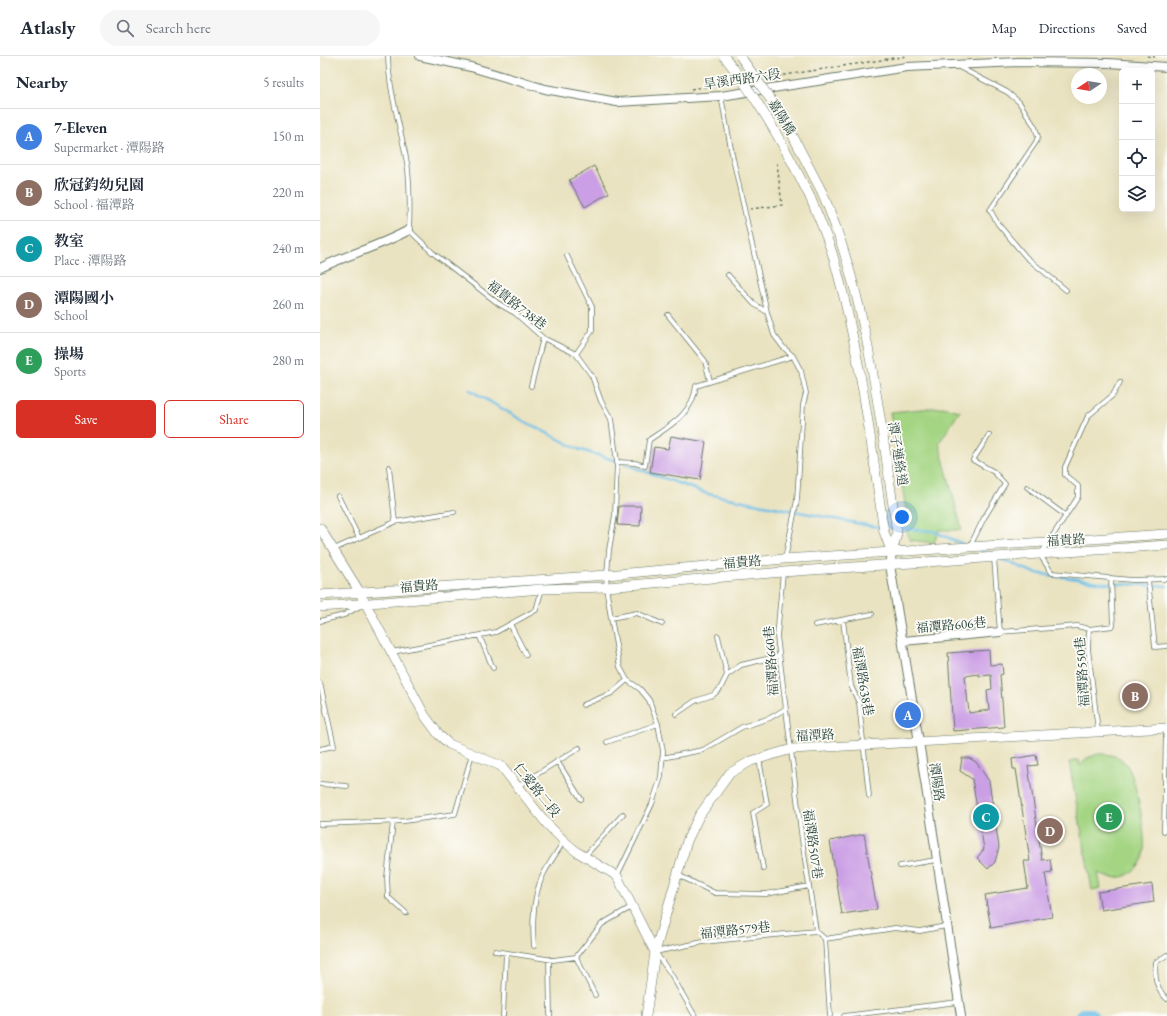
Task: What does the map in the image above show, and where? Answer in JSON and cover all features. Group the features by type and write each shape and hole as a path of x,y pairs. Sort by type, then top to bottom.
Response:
{"street":[{"name":"旱溪西路六段","path":"420,56 470,67 545,89 617,102 721,96 907,67 1019,62 1100,63 1167,67"},
{"name":"嘉陽橋","path":"724,56 767,114 788,151 810,196"},
{"name":"嘉陽橋","path":"740,56 783,117 822,192"},
{"name":"潭子連絡道","path":"822,192 845,253 860,307 868,346 897,533 892,553"},
{"name":"潭子連絡道","path":"810,196 832,254 848,311 862,389 884,532 892,553"},
{"path":"321,266 394,238 409,230"},
{"name":"仁愛路二段","path":"320,528 366,603 425,716 439,735 449,744 501,766 547,824 564,841 584,857 617,876"},
{"name":"福貴路","path":"320,594 607,575 784,559 1049,543 1167,534"},
{"name":"福貴路","path":"320,608 542,589 606,587 783,572 1167,545"},
{"name":"潭陽路","path":"892,553 890,565 961,1016"},
{"name":"福潭路606巷","path":"903,641 1000,632"},
{"name":"福潭路","path":"646,1016 655,952 676,874 687,841 699,816 730,773 759,759 792,749 1167,728"},
{"path":"617,876 655,952"}],"lane":[{"path":"388,56 395,106 408,169 410,203 409,230"},
{"path":"955,65 1007,92 1019,102 1035,127 1038,137 1036,142 990,210 998,224 1026,257 1066,290"},
{"path":"721,96 767,312 774,335 793,356 801,370 806,393 803,405 797,500 784,559"},
{"name":"福貴路738巷","path":"409,230 439,257 499,304 515,313 543,338 576,354 592,376 601,401 611,419 617,462 615,515 609,550 606,587 620,667 627,680"},
{"path":"567,256 592,307 592,331 576,354"},
{"path":"728,275 754,304 767,312"},
{"path":"668,315 705,361 710,381"},
{"path":"531,386 543,338"},
{"path":"617,462 635,463 645,466 649,440 676,422 692,403 695,396 696,386 793,356"},
{"path":"1120,382 1113,395 1088,416 1065,467 1065,475 1078,486 1078,497 1040,555 1052,573 1148,580 1167,579"},
{"path":"970,548 984,518 1005,484 994,472 973,460 990,435"},
{"path":"389,467 395,522"},
{"path":"1027,487 1066,516"},
{"path":"338,496 358,538"},
{"path":"334,550 395,522 454,512"},
{"path":"994,558 1000,632"},
{"name":"福潭路660巷","path":"783,572 777,636 785,709 792,749"},
{"path":"1089,628 1113,626 1111,578"},
{"path":"1148,580 1155,647 1167,646"},
{"path":"392,652 496,632 536,610 542,589"},
{"path":"320,622 344,615 366,603"},
{"path":"611,618 637,613 662,624"},
{"path":"815,625 872,614"},
{"name":"福潭路638巷","path":"843,620 851,686 859,703 862,746 869,796"},
{"path":"510,624 526,656"},
{"name":"福潭路550巷","path":"1000,632 1076,626 1089,628 1088,649 1098,732"},
{"path":"479,635 493,668"},
{"path":"718,636 727,675"},
{"path":"676,714 695,702 713,695 720,689 727,675 741,665 780,656"},
{"path":"582,705 612,693 627,680 640,689 649,700 658,724 663,750 661,777 652,804 617,876"},
{"path":"320,683 334,746 320,749"},
{"path":"662,758 703,750 742,727 770,718 785,709"},
{"path":"607,742 658,724"},
{"path":"1164,831 1167,728"},
{"path":"518,786 579,748"},
{"name":"福潭路507巷","path":"792,749 802,840 816,931"},
{"path":"320,824 394,822 455,814 472,753"},
{"path":"759,759 767,804 753,813 763,868"},
{"path":"558,761 581,799"},
{"path":"320,784 347,786"},
{"path":"584,857 622,814"},
{"path":"394,822 387,877 388,897 406,913"},
{"path":"534,946 534,908 543,874 564,841"},
{"path":"900,866 936,860"},
{"path":"676,874 715,892 766,894 809,886"},
{"path":"495,951 549,959 576,957 602,924 633,906"},
{"path":"825,939 895,928 920,931 946,926"},
{"path":"816,931 825,939 830,1016"},
{"name":"福潭路579巷","path":"655,952 703,942 816,931"},
{"path":"655,952 671,974 694,1016"},
{"path":"503,1016 506,953"},
{"path":"1167,955 1156,962 1154,974 1162,995 1167,999"},
{"path":"576,957 595,995"},
{"path":"549,959 550,1016"},
{"path":"844,1016 958,1002"}],"path":[{"path":"759,79 907,56"},
{"path":"686,89 737,82"},
{"path":"745,210 782,205 777,163"}],"green space":[{"path":"943,407 960,411 939,443 962,530 939,530 934,543 910,540 905,525 906,510 890,412"},
{"path":"1098,754 1117,757 1126,764 1130,771 1140,807 1144,834 1144,853 1139,864 1134,870 1125,876 1114,878 1098,873 1101,888 1092,890 1069,762 1079,760 1080,766 1087,758"}],"building":[{"path":"594,166 609,193 585,207 569,180"},
{"path":"671,436 706,442 700,480 650,472 654,447 668,449"},
{"path":"619,506 641,506 640,526 617,525"},
{"path":"989,650 990,665 1002,664 1003,674 1000,675 1004,727 953,731 948,653","holes":["979,674 979,676 991,675 992,689 987,690 989,710 969,713 965,676"]},
{"path":"1036,755 1038,765 1028,766 1042,860 1050,859 1052,872 1045,873 1052,917 991,928 985,895 1028,888 1024,861 1030,861 1016,769 1013,769 1012,759"},
{"path":"962,758 969,758 976,762 989,781 999,847 995,862 988,869 977,858 984,849 972,779 960,771"},
{"path":"864,834 877,909 842,914 830,841"},
{"path":"1152,884 1154,902 1101,910 1098,892"}],"waterway":[{"path":"470,390 518,418 578,449 617,461"},
{"path":"625,464 708,494 871,526 894,528"},
{"path":"899,528 933,531 963,544"},
{"path":"979,550 989,554"},
{"path":"1003,560 1035,573 1105,583 1167,586"},
{"path":"1083,1016 1090,1016"}],"place":[{"name":"欣冠鈞幼兒園","path":"1135,696"},
{"name":"7-Eleven","path":"908,715"},
{"name":"教室","path":"986,817"},
{"name":"操場","path":"1109,817"},
{"name":"潭陽國小","path":"1050,831"}]}
